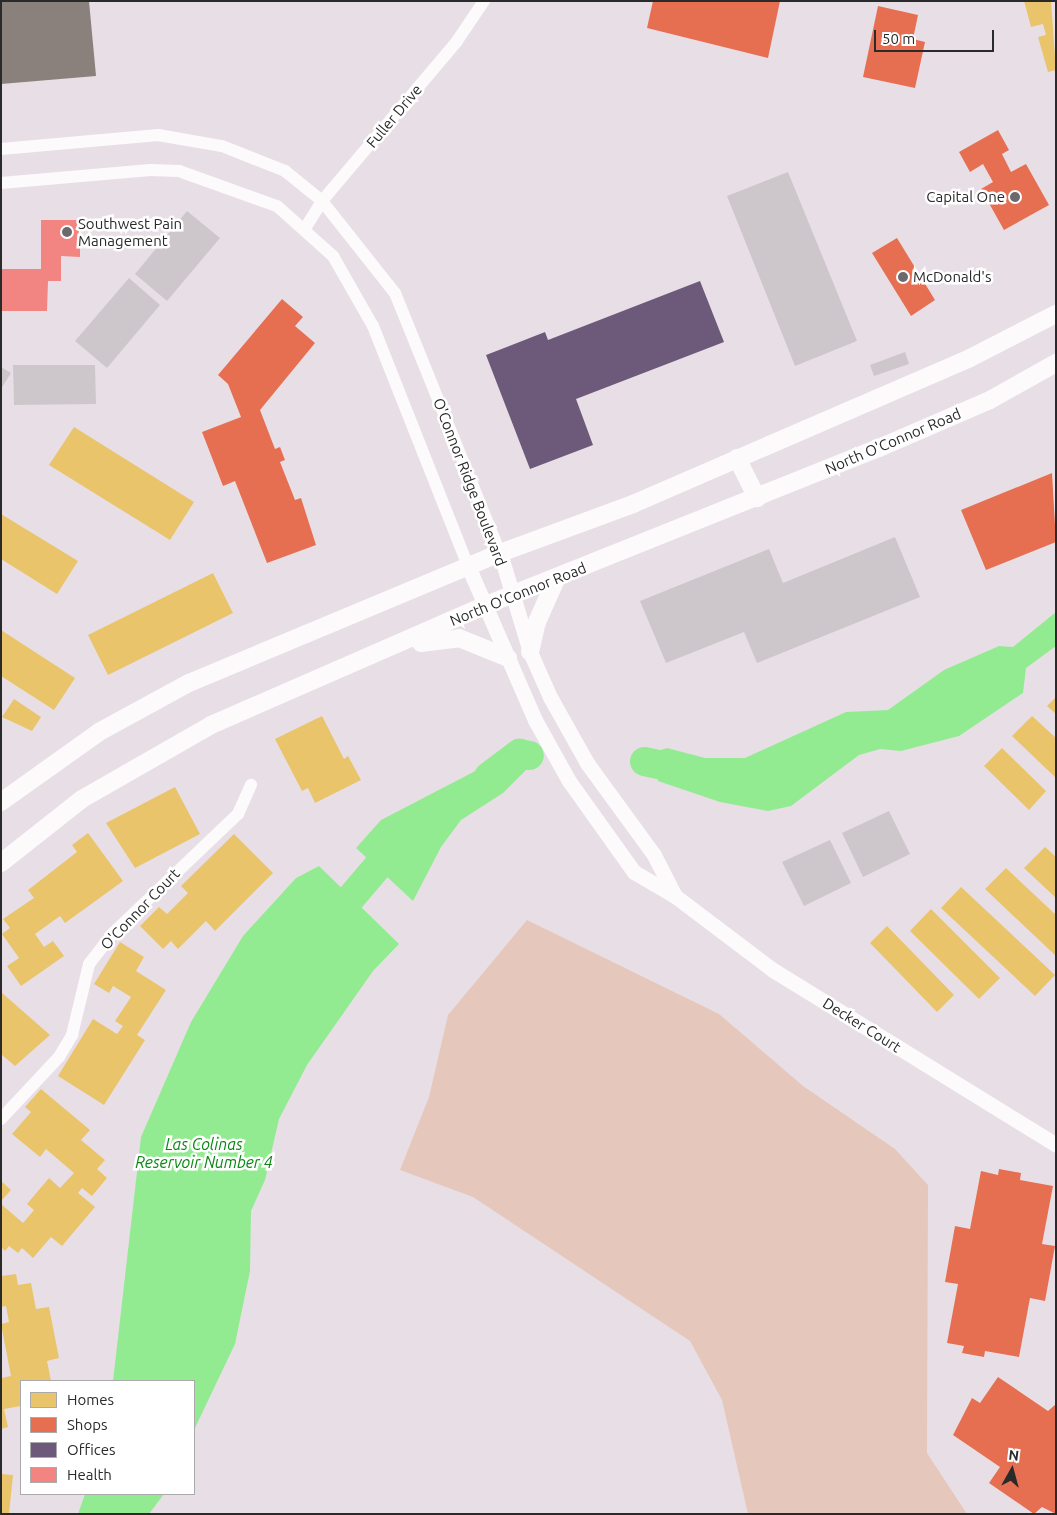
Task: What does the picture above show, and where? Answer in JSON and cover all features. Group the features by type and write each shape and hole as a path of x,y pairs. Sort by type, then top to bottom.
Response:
{"main road":[{"path":"1,802 99,732 189,683 500,553 633,504 970,358 1056,314"},
{"name":"North O'Connor Road","path":"1,863 127,770 211,724 396,647 486,605 757,498 990,400 1056,363"},
{"path":"737,458 757,498"},
{"path":"530,652 537,622 557,577"},
{"path":"396,647 459,638 508,658"}],"street":[{"name":"Fuller Drive","path":"304,230 322,201 457,41 484,1"},
{"name":"O'Connor Ridge Boulevard","path":"1,149 126,135 184,138 222,146 286,171 322,201 395,293 500,553 511,596 530,652 587,763 654,855 675,896"},
{"name":"O'Connor Ridge Boulevard","path":"1,183 150,170 179,172 277,206 333,256 373,326 468,566 535,720 608,841 634,872 675,896"},
{"name":"O'Connor Court","path":"1,1119 59,1057 72,1035 89,964 113,933 238,814 251,785"},
{"name":"Decker Court","path":"675,896 773,970 1056,1145"}],"shaded area":[{"path":"527,920 719,1014 803,1086 895,1149 928,1185 927,1453 967,1514 748,1514 722,1400 690,1341 473,1197 400,1170 429,1097 448,1015"}],"water":[{"path":"1056,612 1056,646 1026,668 1023,693 959,736 901,751 880,749 859,755 791,806 768,811 720,802 658,781 658,751 667,748 705,758 745,758 846,712 888,710 944,670 999,646 1013,647"},
{"path":"510,753 519,753 527,769 503,793 461,820 441,847 413,901 356,848 381,820"},
{"name":"Las Colinas Reservoir Number 4","path":"319,866 399,944 373,971 307,1065 279,1119 265,1180 251,1211 250,1271 235,1344 195,1428 195,1380 113,1380 141,1137 191,1022 243,936 296,878"},
{"path":"85,1495 163,1495 149,1514 78,1514"}],"building: Homes":[{"path":"1024,1 1051,1 1056,70 1048,72 1038,37 1046,35 1043,24 1031,27"},
{"path":"74,427 194,502 170,540 49,465"},
{"path":"1,514 78,561 57,594 1,559"},
{"path":"213,573 233,613 108,675 88,635"},
{"path":"1,630 75,678 54,710 1,676"},
{"path":"1056,697 1056,714 1047,706"},
{"path":"14,699 41,717 32,731 2,717"},
{"path":"322,716 344,759 348,756 361,780 315,803 308,788 302,791 275,739"},
{"path":"1032,716 1056,738 1056,778 1012,736"},
{"path":"1002,748 1046,791 1029,810 984,766"},
{"path":"175,787 200,834 135,868 106,823"},
{"path":"88,833 123,881 65,923 60,916 35,934 44,947 53,941 64,956 21,986 7,966 19,958 2,934 10,928 3,919 34,898 28,890 77,852 72,845"},
{"path":"234,834 273,873 215,931 206,921 178,949 171,941 163,949 140,926 159,907 167,914 188,893 181,886"},
{"path":"1045,847 1056,857 1056,898 1024,868"},
{"path":"1006,868 1056,915 1056,956 985,889"},
{"path":"961,887 1055,975 1035,996 941,908"},
{"path":"931,909 1000,978 979,999 910,931"},
{"path":"887,926 954,995 937,1012 870,943"},
{"path":"120,942 144,957 136,971 166,990 137,1035 145,1040 104,1105 58,1076 93,1019 117,1034 123,1026 115,1021 131,997 113,986 109,993 94,984"},
{"path":"1,992 50,1035 15,1066 1,1054"},
{"path":"41,1089 90,1130 81,1140 105,1160 97,1169 107,1178 92,1196 82,1188 78,1193 95,1207 62,1246 51,1237 33,1258 22,1248 18,1253 9,1246 5,1251 1,1247 1,1204 23,1223 34,1210 27,1204 49,1178 60,1188 74,1173 46,1149 40,1157 12,1134 31,1112 25,1107"},
{"path":"1,1181 11,1190 1,1201"},
{"path":"16,1274 18,1285 31,1283 36,1309 49,1307 59,1358 47,1361 51,1380 20,1380 20,1406 4,1409 8,1427 1,1429 1,1378 11,1376 1,1324 9,1322 6,1306 1,1307 1,1276"},
{"path":"1,1474 13,1475 9,1514 1,1514"}],"building: Shops":[{"path":"653,1 780,1 768,58 647,28"},
{"path":"878,6 918,15 913,39 925,42 915,88 863,77"},
{"name":"Capital One","path":"998,130 1009,150 1002,154 1011,172 1026,164 1049,205 1004,230 981,189 993,182 983,164 970,172 959,152"},
{"name":"McDonald's","path":"897,238 935,300 911,316 872,253"},
{"path":"282,299 303,317 295,326 315,343 260,410 275,449 280,447 285,460 280,462 295,500 301,498 316,545 267,563 235,481 223,486 202,432 241,417 228,384 218,375"},
{"path":"1052,473 1056,542 986,570 961,510"},
{"path":"999,1169 1021,1173 1020,1180 1053,1186 1042,1244 1055,1246 1045,1301 1030,1298 1019,1357 985,1351 984,1357 962,1353 964,1346 947,1343 958,1284 945,1282 955,1226 970,1229 981,1171 998,1175"},
{"path":"998,1377 1048,1411 1056,1404 1056,1514 1042,1507 1034,1514 989,1483 1000,1467 953,1435 972,1398 980,1403"}],"building: Offices":[{"path":"700,281 724,342 576,399 593,445 530,469 486,355 545,332 548,340"}],"building: Health":[{"path":"41,220 80,220 80,257 61,256 61,281 48,281 47,311 1,311 1,269 41,269"}],"building: Industry":[{"path":"1,1 89,1 96,76 1,84"}],"building: Other":[{"path":"788,172 857,341 795,366 727,196"},
{"path":"187,211 220,238 167,301 135,274"},
{"path":"129,278 160,305 107,368 75,341"},
{"path":"905,352 909,364 874,376 870,365"},
{"path":"13,365 95,365 96,404 14,405"},
{"path":"1,367 11,373 1,389"},
{"path":"895,537 920,597 757,663 744,632 666,663 640,601 769,549 783,583"},
{"path":"889,811 910,854 863,877 842,833"},
{"path":"830,840 851,883 804,906 782,862"}],"waterway":[{"path":"488,776 519,753 529,755"},
{"path":"644,761 695,772"},
{"path":"326,926 401,838"}],"place":[{"name":"Capital One","path":"1015,197"},
{"name":"Southwest Pain Management","path":"67,232"},
{"name":"McDonald's","path":"903,277"}]}
